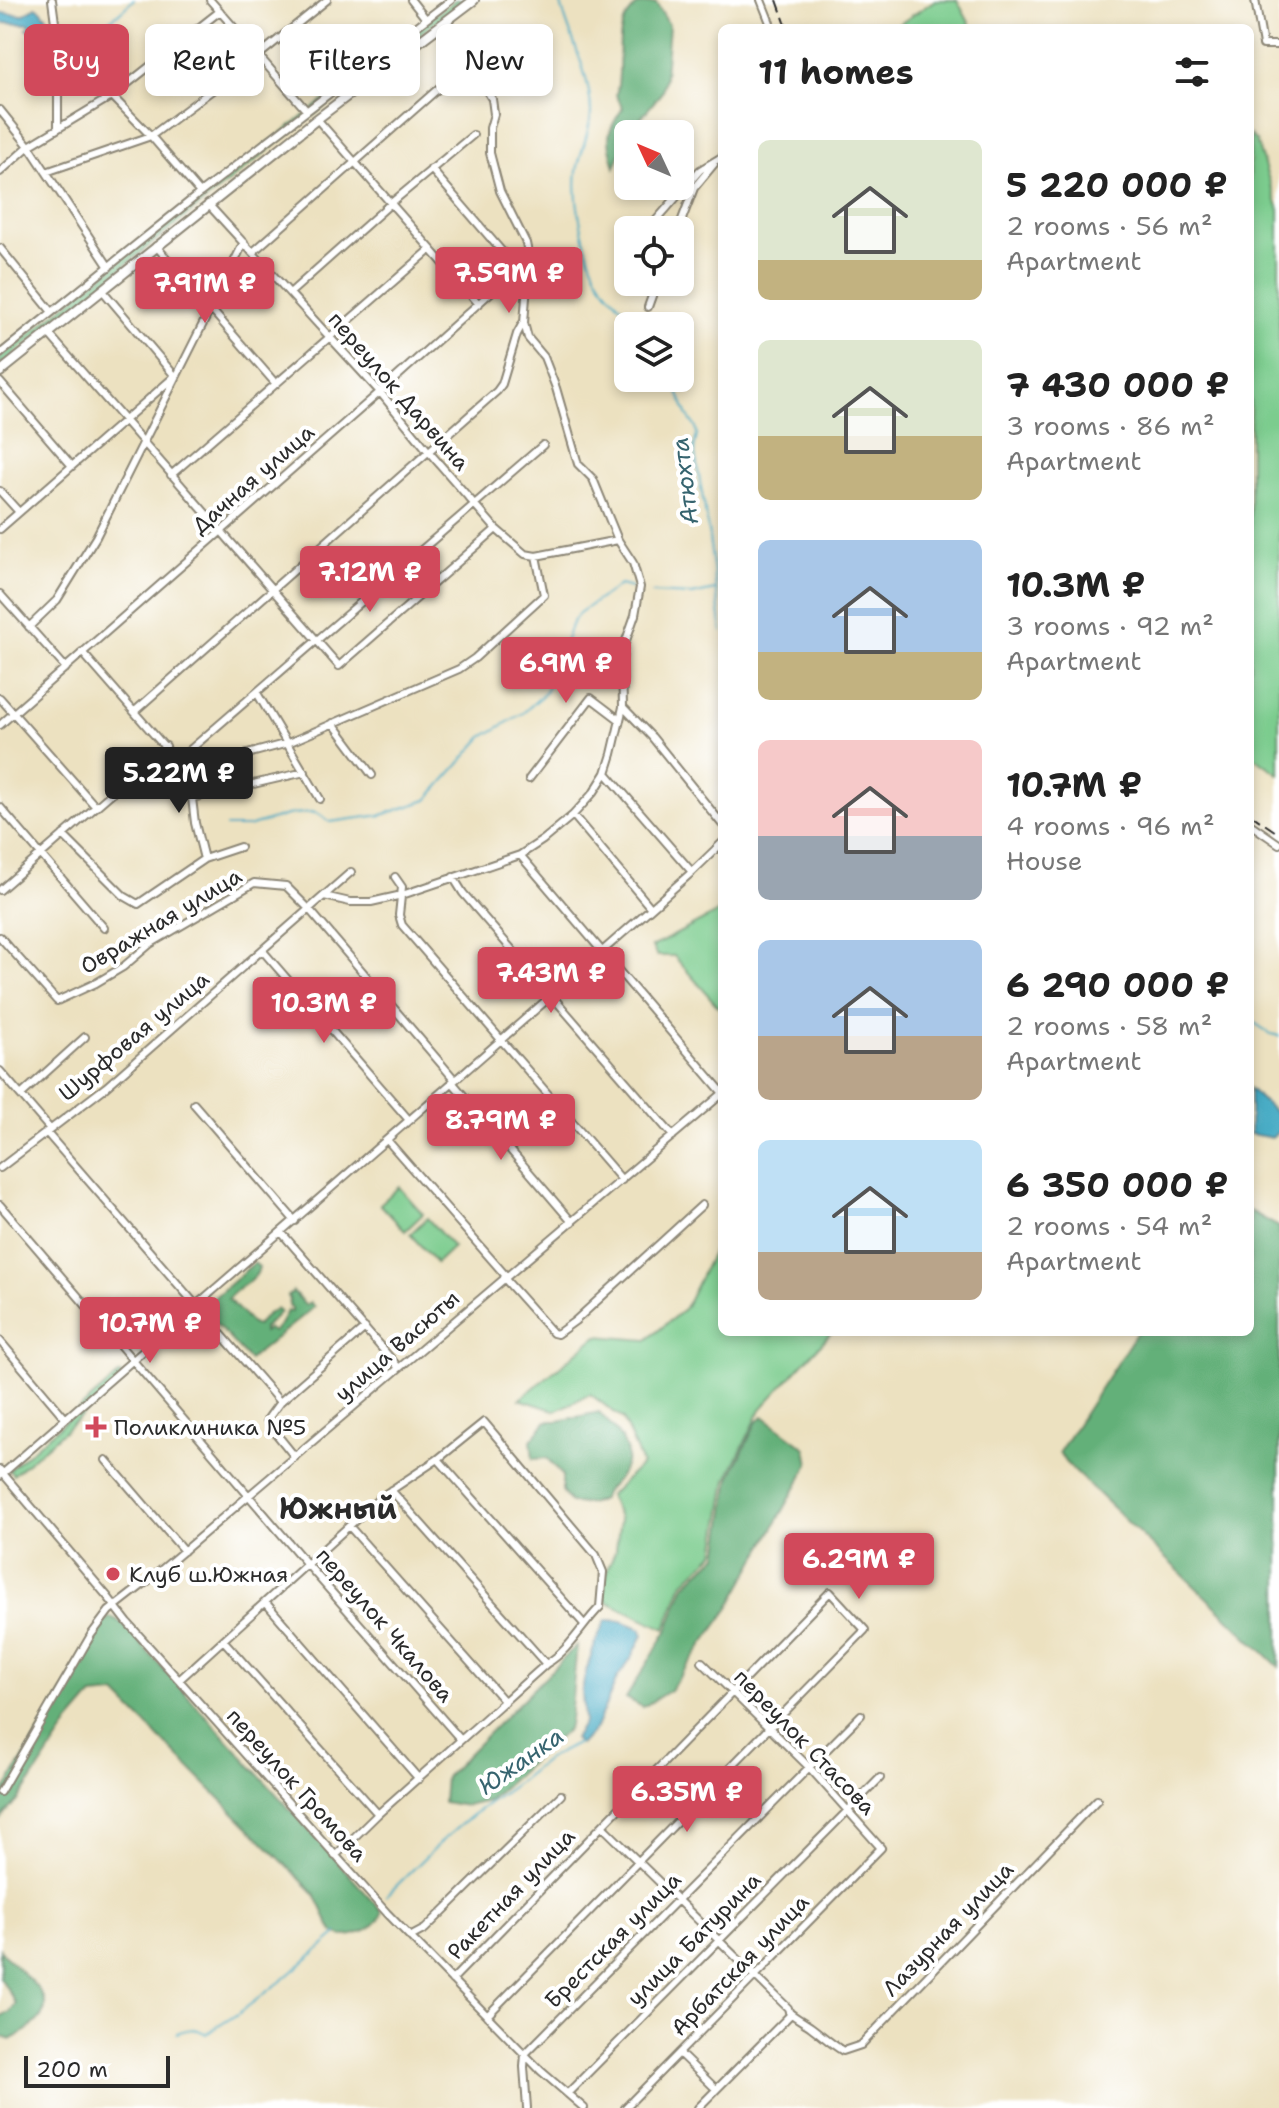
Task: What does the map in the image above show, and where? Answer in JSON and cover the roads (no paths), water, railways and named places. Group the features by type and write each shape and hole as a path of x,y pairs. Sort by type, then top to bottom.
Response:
{"main road":[{"path":"443,24 474,0"},
{"path":"0,372 208,204 436,30"}],"street":[{"path":"52,0 58,45 58,127"},
{"path":"210,0 232,24"},
{"path":"264,51 327,0"},
{"path":"411,0 426,19"},
{"path":"434,0 438,9"},
{"path":"0,354 200,193 451,0"},
{"path":"761,0 770,24"},
{"path":"1255,0 1263,45 1279,45"},
{"path":"129,83 220,11"},
{"path":"264,61 306,110"},
{"path":"253,252 436,91"},
{"path":"0,172 29,146 112,96 200,193"},
{"path":"46,172 151,136 204,96"},
{"path":"324,896 350,902 371,902 402,895 520,855 573,815 594,792 606,773 623,707 623,649 635,615 640,587 633,563 618,540 593,479 578,464 544,357 528,338 524,323 529,258 526,243 500,191 490,153 490,128 494,114 490,96"},
{"path":"0,110 29,146 109,267"},
{"path":"317,119 479,304"},
{"path":"290,293 473,135"},
{"path":"660,216 700,170 718,159"},
{"path":"683,216 694,188 718,160"},
{"path":"431,169 517,269"},
{"name":"переулок Дарвина","path":"208,204 380,392 496,529 525,554 536,556"},
{"path":"29,627 57,600 96,537 244,242"},
{"path":"156,246 276,384"},
{"path":"0,248 52,312"},
{"path":"171,475 431,249"},
{"name":"Дачная улица","path":"0,725 529,258"},
{"path":"103,291 177,374"},
{"path":"648,307 652,296"},
{"path":"135,711 497,391 502,384 517,334 524,323"},
{"path":"49,334 339,666 496,529"},
{"path":"0,529 177,374"},
{"path":"0,382 72,466"},
{"path":"179,764 543,445"},
{"path":"0,491 19,512"},
{"path":"150,761 207,765 288,743 467,665 544,595 536,556 618,540"},
{"path":"0,594 66,668"},
{"path":"82,652 179,764 192,798 204,859"},
{"path":"257,693 320,799"},
{"path":"0,698 96,807"},
{"path":"529,779 591,698 620,720"},
{"path":"623,707 652,737 718,819"},
{"path":"333,723 372,775"},
{"path":"0,890 166,746"},
{"path":"192,798 305,772"},
{"path":"606,773 692,872"},
{"path":"0,807 104,928"},
{"path":"573,815 651,908"},
{"path":"1254,827 1279,844"},
{"path":"63,835 124,896 138,904 204,859 240,847"},
{"path":"1,1473 295,1221 718,847"},
{"path":"520,855 718,1088"},
{"name":"Шурфовая улица","path":"0,1168 106,1087 351,872"},
{"path":"395,877 402,887 399,903 402,925 622,1180"},
{"path":"453,877 463,893 673,1136"},
{"name":"Овражная улица","path":"0,937 57,1001 110,975 150,944 254,883 286,886 309,909"},
{"path":"309,909 572,1222"},
{"path":"262,950 409,1120"},
{"path":"21,1095 85,1037"},
{"path":"0,1071 280,1402"},
{"name":"улица Васюты","path":"0,1792 103,1618 718,1097"},
{"path":"194,1104 295,1221"},
{"path":"387,1140 557,1334 702,1205"},
{"name":"переулок Чкалова","path":"0,1205 461,1740"},
{"path":"281,1232 399,1368"},
{"path":"295,1457 267,1420 280,1402 365,1328"},
{"path":"0,1341 65,1418"},
{"path":"179,1680 391,1490 438,1459 484,1422 596,1555 603,1572 600,1607 557,1658 546,1664 335,1856"},
{"path":"438,1459 584,1624"},
{"path":"106,1460 184,1551"},
{"name":"переулок Громова","path":"1,1473 128,1623 335,1856 541,2071 584,2108"},
{"path":"391,1490 546,1664"},
{"path":"350,1527 505,1702"},
{"name":"Ракетная улица","path":"452,1980 830,1592 865,1630 769,1728"},
{"path":"266,1603 419,1779"},
{"path":"224,1641 378,1814"},
{"name":"переулок Стасова","path":"702,1662 809,1767 881,1848"},
{"name":"Брестская улица","path":"525,2054 861,1715"},
{"path":"487,2016 769,1728"},
{"name":"улица Батурина","path":"568,2093 880,1778"},
{"path":"410,1937 425,1929 561,1795"},
{"name":"Лазурная улица","path":"790,2014 843,2051 861,2045 1097,1800"},
{"path":"602,1826 788,2008 790,2014 698,2108"},
{"name":"Арбатская улица","path":"625,2108 881,1848"},
{"path":"679,2053 716,2089"},
{"path":"525,2054 527,2108"}],"water":[{"path":"36,7 49,20 48,24 0,23 0,13 23,15"},
{"path":"1254,1093 1279,1116 1279,1131 1272,1138 1254,1135"},
{"path":"606,1620 622,1621 642,1629 643,1635 617,1678 596,1728 580,1745 574,1739 584,1722 582,1690"}],"waterway":[{"path":"62,18 78,26 95,27 110,20 133,0"},
{"name":"Атюхта","path":"560,0 590,97 591,118 576,183 582,229 596,274 626,312"},
{"name":"Атюхта","path":"678,392 696,428 694,448 718,603"},
{"path":"226,827 248,827 287,815 311,812 330,822 382,815 427,800 483,737 523,713 545,693 571,625 579,613 620,585 632,588"},
{"path":"652,593 692,595 715,590"},
{"name":"Атюхта","path":"1254,1023 1279,1036"},
{"name":"Южанка","path":"386,1896 472,1815 547,1759 578,1743"},
{"name":"Южанка","path":"177,2033 192,2029 206,2034 284,1979 337,1934"}],"railway":[{"path":"777,0 786,24"},
{"path":"1254,817 1279,834"}],"place":[{"name":"Поликлиника №5","path":"96,1427"},
{"name":"Клуб ш.Южная","path":"113,1574"}],"district":[{"name":"Южный","path":"338,1508"}]}
